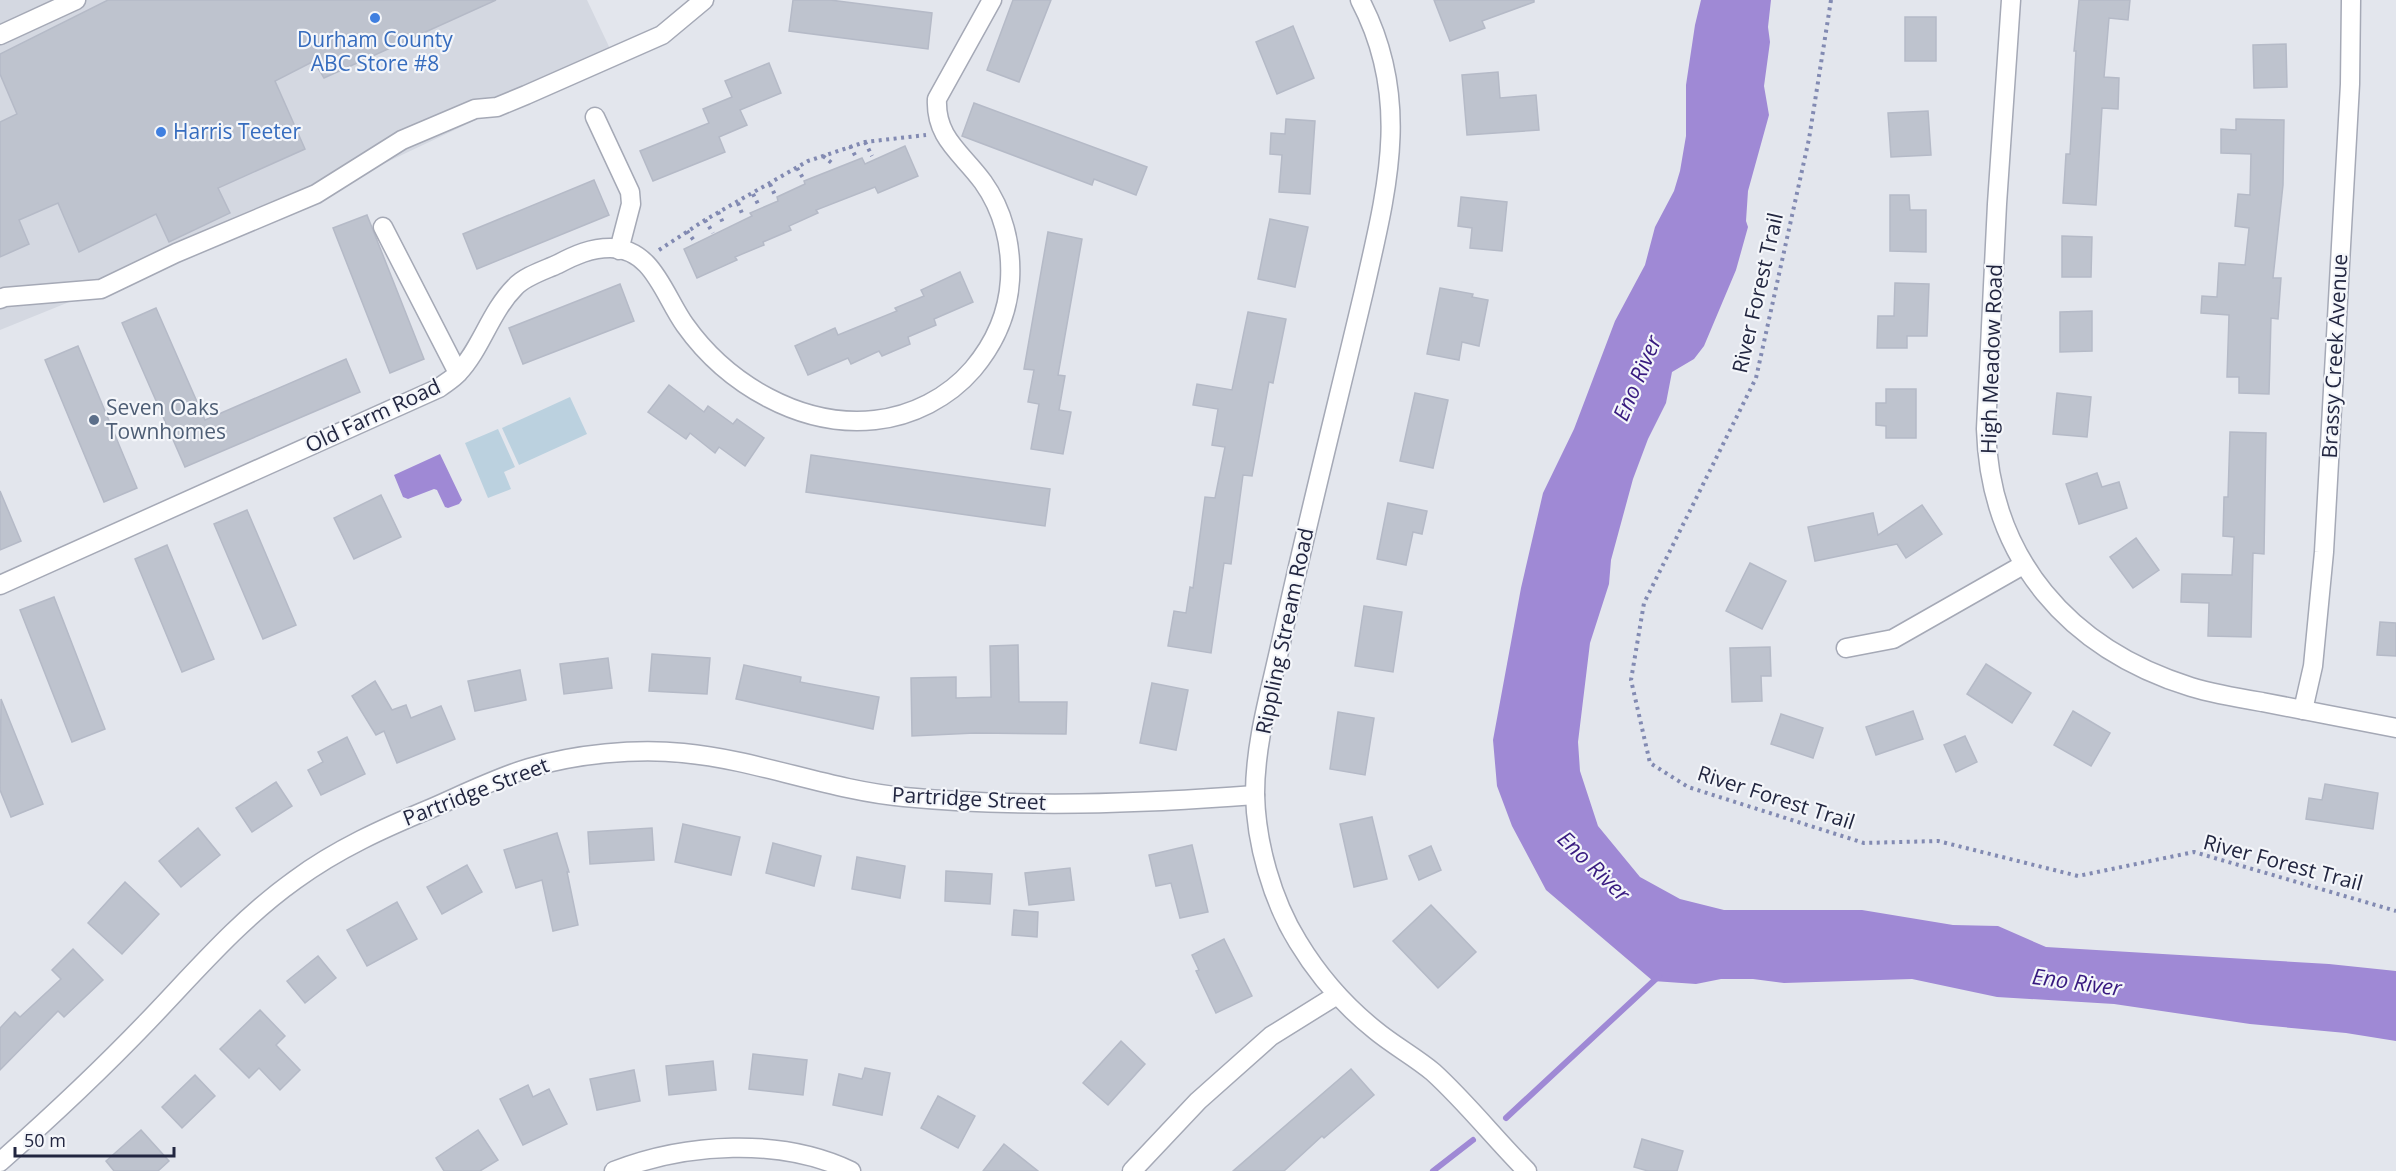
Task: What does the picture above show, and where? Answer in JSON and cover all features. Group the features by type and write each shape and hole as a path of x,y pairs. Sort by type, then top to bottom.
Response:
{"street":[{"path":"0,35 75,0"},
{"path":"0,299 101,289 316,194 402,140 476,109 496,107 516,99 662,35 704,0"},
{"path":"942,132 936,114 938,99 992,0"},
{"name":"Rippling Stream Road","path":"1360,0 1378,40 1384,66 1392,126 1391,159 1376,239 1264,720 1255,795 1265,857 1284,916 1298,943 1337,995 1376,1032 1431,1070 1472,1110 1527,1171"},
{"name":"High Meadow Road","path":"2011,0 1997,204 1986,429 1987,450 1999,511 2023,565 2058,609 2101,644 2142,669 2206,692 2396,728"},
{"name":"Brassy Creek Avenue","path":"2303,710 2313,666 2324,552 2350,84 2351,0"},
{"path":"595,117 630,192 631,204 619,250"},
{"name":"Old Farm Road","path":"0,585 439,388 458,373 497,309 517,285 582,252 611,248 639,257 654,272 685,326 720,363 738,379 787,407 809,416 833,421 859,422 888,418 932,403 971,371 987,351 996,335 1005,308 1010,281 1010,252 999,209 984,183 942,132"},
{"path":"383,226 458,373"},
{"path":"1846,648 1893,639 2023,565"},
{"name":"Partridge Street","path":"0,1162 91,1079 241,924 295,880 344,848 394,824 528,768 556,761 650,751 717,758 869,793 904,797 1095,805 1255,795"},
{"path":"1132,1171 1198,1101 1271,1036 1337,995"},
{"path":"614,1171 658,1158 730,1149 771,1149 809,1155 851,1171"}],"path":[{"name":"River Forest Trail","path":"1831,0 1809,140 1756,378 1644,603 1631,680 1650,763 1688,786 1864,843 1938,841 2078,876 2194,852 2396,911"},
{"path":"645,262 650,255 718,212 822,156 866,142 942,132"},
{"path":"866,142 872,156"},
{"path":"850,146 856,157"},
{"path":"822,156 833,164"},
{"path":"797,168 803,178"},
{"path":"770,184 776,195"},
{"path":"753,194 759,206"},
{"path":"738,203 743,216"},
{"path":"718,212 724,225"},
{"path":"705,220 713,233"},
{"path":"687,231 695,243"}],"shaded area":[{"path":"0,0 587,0 613,55 387,162 94,292 0,330"},
{"path":"570,397 587,434 519,465 502,428"},
{"path":"498,429 515,467 504,472 511,489 488,498 465,443"}],"water":[{"name":"Eno River","path":"1701,0 1771,0 1768,27 1770,42 1764,86 1769,115 1748,191 1746,221 1748,227 1736,270 1704,346 1694,359 1672,372 1666,403 1648,439 1633,479 1611,560 1609,584 1590,643 1578,742 1580,771 1598,826 1640,877 1680,899 1724,910 1862,910 1953,925 1998,926 2046,947 2329,964 2396,971 2396,1041 2346,1033 2250,1024 2114,1004 1997,997 1912,979 1784,983 1753,979 1721,979 1696,984 1653,981 1546,890 1512,826 1497,786 1493,740 1521,588 1543,493 1574,429 1615,321 1645,265 1655,227 1674,191 1680,171 1686,136 1686,85"},
{"path":"440,454 462,500 459,504 445,507 437,490 434,489 408,499 403,497 394,475"}],"building":[{"name":"Harris Teeter","path":"108,0 496,0 324,78 314,61 275,81 305,149 218,188 230,213 169,242 156,214 79,252 58,203 19,220 29,244 0,257 0,122 17,114 0,74 0,54"},
{"path":"793,0 830,0 932,13 928,49 789,31"},
{"path":"1013,0 1051,0 1019,82 987,70"},
{"path":"1434,0 1534,0 1534,2 1482,21 1485,28 1450,41"},
{"path":"2079,0 2130,0 2128,20 2109,18 2104,77 2119,78 2118,109 2102,108 2096,205 2063,203 2066,154 2070,154 2076,51 2074,51"},
{"path":"1905,17 1936,17 1936,61 1905,61"},
{"path":"1293,26 1314,78 1277,94 1256,42"},
{"path":"2286,44 2287,87 2254,88 2253,45"},
{"path":"769,63 781,93 740,110 747,125 719,137 725,152 653,181 640,151 709,123 703,109 732,97 725,81"},
{"path":"1498,72 1500,98 1536,95 1539,130 1467,135 1462,75"},
{"path":"974,103 1147,167 1136,195 1094,179 1092,185 962,136"},
{"path":"1928,111 1931,155 1891,157 1888,113"},
{"path":"1286,119 1315,121 1310,194 1279,192 1282,155 1270,154 1271,133 1285,134"},
{"path":"2236,119 2284,120 2283,185 2273,278 2281,278 2278,319 2271,318 2269,394 2239,393 2239,377 2227,377 2229,315 2201,313 2202,296 2217,297 2219,263 2245,265 2249,228 2235,226 2238,194 2250,195 2251,154 2221,153 2221,129 2236,130"},
{"path":"905,146 918,176 878,193 875,187 816,210 818,213 789,226 791,230 735,257 737,260 697,278 684,249 752,216 750,213 778,201 777,197 805,184 804,181 862,158 865,164"},
{"path":"594,180 609,215 477,269 463,234"},
{"path":"1890,195 1909,195 1910,210 1926,210 1926,252 1890,251"},
{"path":"1461,197 1507,202 1502,251 1470,248 1472,228 1458,226"},
{"path":"367,215 424,359 390,373 333,228"},
{"path":"1270,219 1308,227 1295,287 1258,279"},
{"path":"1048,232 1082,239 1058,375 1065,376 1059,410 1071,412 1063,454 1031,449 1039,404 1028,402 1034,370 1024,369"},
{"path":"2062,236 2092,237 2091,277 2062,277"},
{"path":"960,272 973,302 934,319 936,325 908,337 910,344 882,356 879,351 851,364 848,358 808,375 795,346 835,328 838,335 897,311 895,308 924,296 921,290"},
{"path":"1895,283 1929,284 1927,336 1907,336 1907,348 1877,348 1878,316 1894,316"},
{"path":"620,284 634,321 523,364 509,328"},
{"path":"1440,288 1473,294 1472,297 1488,300 1479,346 1462,342 1459,360 1427,354"},
{"path":"156,308 205,420 346,359 360,392 185,467 122,323"},
{"path":"2092,311 2092,351 2060,352 2060,312"},
{"path":"1248,312 1286,319 1273,383 1269,382 1252,476 1243,475 1231,564 1224,563 1211,653 1168,646 1174,611 1186,613 1190,587 1193,588 1205,497 1215,498 1225,447 1212,445 1218,409 1193,405 1197,384 1232,390"},
{"path":"78,346 137,488 104,502 45,360"},
{"path":"669,385 704,412 708,406 733,424 737,419 764,438 745,466 719,447 715,453 690,433 686,439 648,412"},
{"path":"1886,389 1916,389 1916,438 1886,438 1886,426 1876,425 1876,403 1886,403"},
{"path":"1415,393 1448,400 1433,468 1400,461"},
{"path":"2057,393 2091,397 2087,437 2053,434"},
{"path":"2230,432 2266,433 2264,554 2253,553 2251,637 2208,636 2209,603 2181,602 2182,574 2232,575 2234,537 2223,536 2224,497 2228,497"},
{"path":"811,455 1050,489 1045,526 806,492"},
{"path":"2097,473 2102,487 2119,482 2127,508 2079,524 2066,484"},
{"path":"0,491 21,541 0,550"},
{"path":"381,495 401,537 354,559 334,518"},
{"path":"1388,503 1427,511 1422,534 1413,532 1406,565 1377,559"},
{"path":"1922,505 1942,534 1906,558 1897,544 1815,561 1808,527 1873,513 1878,535"},
{"path":"247,510 296,625 263,639 214,524"},
{"path":"2136,538 2159,570 2133,588 2110,557"},
{"path":"167,545 214,659 182,672 135,559"},
{"path":"1750,563 1786,581 1762,629 1726,611"},
{"path":"54,597 105,729 72,742 20,610"},
{"path":"1364,606 1402,612 1393,672 1355,666"},
{"path":"2380,622 2396,623 2396,656 2377,655"},
{"path":"1018,645 1019,702 1067,702 1066,734 975,733 912,736 911,678 956,677 956,698 991,697 990,646"},
{"path":"1770,647 1771,676 1761,676 1762,701 1732,702 1730,648"},
{"path":"652,654 710,658 707,694 649,691"},
{"path":"608,658 612,688 564,694 560,664"},
{"path":"1986,664 2031,693 2012,723 1967,694"},
{"path":"744,665 801,677 800,682 879,697 873,729 736,699"},
{"path":"520,670 526,700 475,711 468,681"},
{"path":"375,681 392,710 406,705 411,718 441,706 455,739 397,763 384,731 376,735 352,696"},
{"path":"1152,683 1188,690 1176,750 1140,743"},
{"path":"1,699 43,804 11,817 0,790"},
{"path":"1913,711 1923,739 1876,755 1866,727"},
{"path":"2073,711 2110,733 2091,766 2054,745"},
{"path":"1338,712 1374,718 1365,775 1330,769"},
{"path":"1781,714 1823,728 1813,758 1771,744"},
{"path":"1965,736 1977,762 1956,772 1944,745"},
{"path":"347,737 365,774 321,795 308,770 323,762 318,752"},
{"path":"276,782 292,806 252,832 236,808"},
{"path":"2325,784 2378,793 2373,829 2306,819 2309,798 2322,800"},
{"path":"1372,817 1387,879 1354,887 1340,824"},
{"path":"683,824 740,837 731,875 675,862"},
{"path":"198,828 220,855 181,887 159,861"},
{"path":"652,828 654,860 590,864 588,832"},
{"path":"557,833 569,872 567,872 578,925 553,931 542,880 516,888 504,850"},
{"path":"773,843 821,856 814,886 766,873"},
{"path":"1192,845 1208,912 1180,918 1171,883 1156,886 1149,855"},
{"path":"1431,846 1441,870 1419,880 1409,856"},
{"path":"857,857 905,866 900,898 852,889"},
{"path":"467,865 482,892 442,914 427,887"},
{"path":"1070,868 1074,900 1029,905 1025,873"},
{"path":"946,871 992,874 990,904 945,901"},
{"path":"125,882 159,914 122,954 88,923"},
{"path":"397,902 417,939 367,966 347,930"},
{"path":"1431,905 1476,952 1438,988 1393,941"},
{"path":"1014,910 1038,912 1037,937 1012,935"},
{"path":"1224,939 1252,996 1216,1013 1196,971 1199,970 1192,955"},
{"path":"73,949 103,980 64,1017 58,1011 0,1070 0,1028 15,1012 20,1017 61,979 52,970"},
{"path":"318,956 336,978 305,1003 287,981"},
{"path":"260,1010 285,1036 276,1045 300,1070 280,1090 259,1068 249,1078 220,1049"},
{"path":"1121,1041 1145,1064 1108,1105 1083,1083"},
{"path":"753,1054 807,1060 803,1095 749,1089"},
{"path":"713,1061 716,1090 669,1095 666,1066"},
{"path":"865,1068 890,1073 882,1115 833,1105 839,1074 862,1079"},
{"path":"1351,1069 1374,1095 1324,1138 1322,1136 1284,1171 1233,1171"},
{"path":"634,1070 640,1101 597,1110 590,1079"},
{"path":"195,1075 215,1096 182,1128 162,1107"},
{"path":"528,1085 533,1097 549,1089 567,1124 523,1145 500,1099"},
{"path":"938,1096 975,1116 958,1148 921,1128"},
{"path":"141,1130 169,1161 158,1171 114,1171 106,1161"},
{"path":"478,1130 498,1160 480,1171 444,1171 436,1158"},
{"path":"1642,1139 1683,1151 1677,1171 1648,1171 1634,1167"},
{"path":"1004,1144 1038,1171 983,1171"}],"waterway":[{"path":"1506,1118 1659,976"},
{"path":"1433,1171 1473,1140"}],"place":[{"name":"Durham County ABC Store #8","path":"375,18"},
{"name":"Harris Teeter","path":"161,132"},
{"name":"Seven Oaks Townhomes","path":"94,420"}]}
